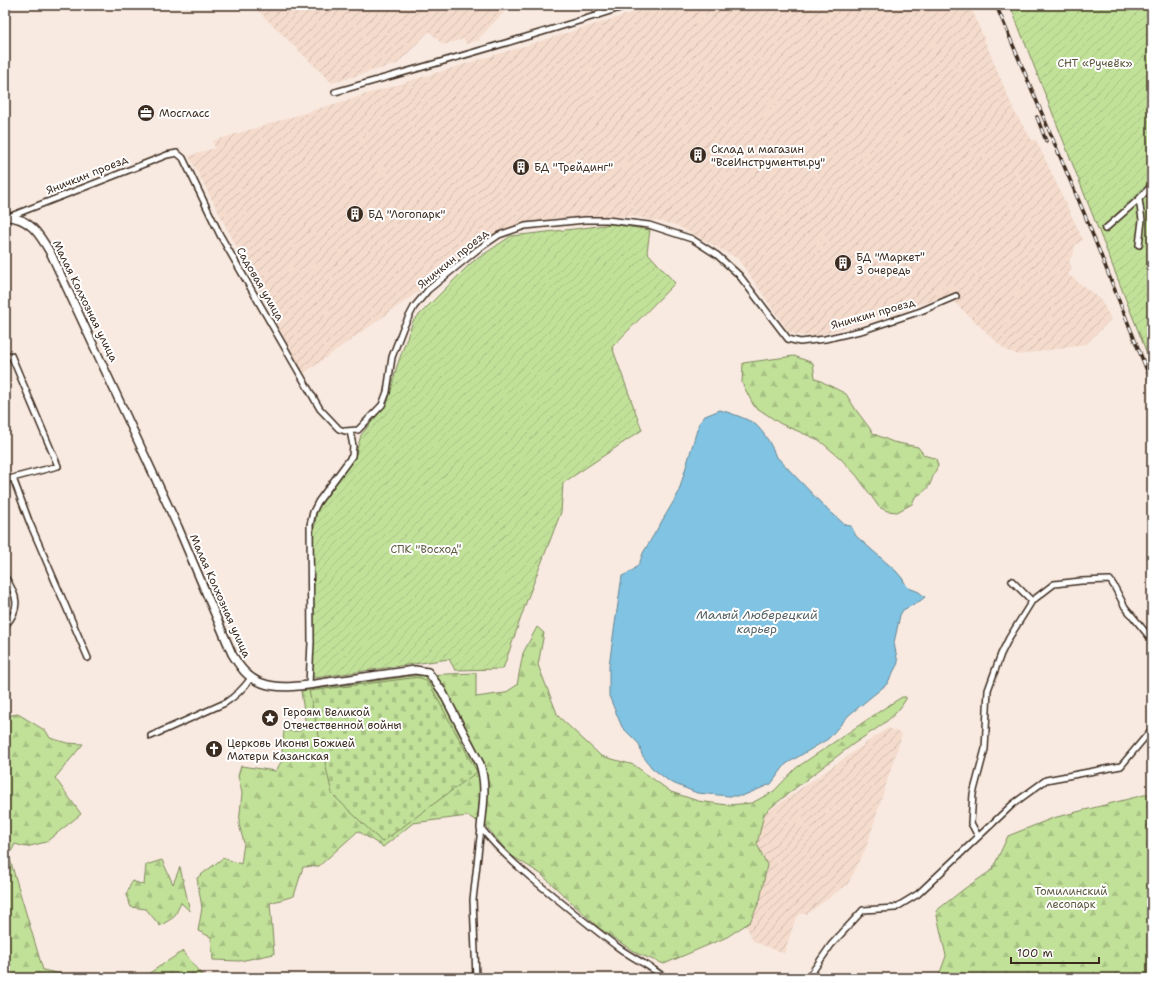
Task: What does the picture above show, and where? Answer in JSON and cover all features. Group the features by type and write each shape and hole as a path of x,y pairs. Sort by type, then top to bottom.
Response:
{"street":[{"path":"597,16 604,5"},
{"path":"335,92 460,57 597,16 627,5"},
{"name":"Яничкин проезд","path":"8,216 167,155 177,153"},
{"name":"Садовая улица","path":"177,153 184,158 220,235 320,409 339,429 350,431"},
{"path":"1106,229 1152,185"},
{"path":"1139,199 1142,220 1139,245"},
{"name":"Малая Колхозная улица","path":"8,216 28,222 40,235 51,254 178,527 232,654 241,669 251,678 263,684 280,686 309,684 415,670 428,672 442,691 480,764 485,787 481,828"},
{"name":"Яничкин проезд","path":"350,431 358,430 382,405 387,392 392,357 403,328 414,307 428,290 477,250 499,236 525,226 585,220 606,220 649,225 692,239 717,255 739,275 788,340 800,342 825,339 864,330 921,311 956,296"},
{"path":"5,357 11,355 58,466 5,480"},
{"path":"309,684 311,642 310,525 313,512 318,502 352,456 354,446 350,431"},
{"path":"13,478 29,521 88,658"},
{"path":"5,577 14,589 16,595 14,613 5,626"},
{"path":"978,836 971,823 973,794 985,749 988,690 1001,654 1032,601 1054,584 1110,580 1125,607 1152,640"},
{"path":"1012,582 1032,601"},
{"path":"151,736 225,703 240,693 251,678"},
{"path":"808,978 831,945 863,910 895,908 918,894 1013,804 1046,780 1121,766 1152,728"},
{"path":"476,978 473,900 481,828"},
{"path":"481,828 501,852 585,922 621,950 651,967 665,978"}],"shaded area":[{"path":"252,5 511,5 479,38 480,40 466,44 464,39 443,45 429,31 397,64 332,83"},
{"path":"642,5 970,5 1014,111 1032,140 1036,140 1083,240 1075,245 1073,255 1069,261 1072,268 1068,274 1101,300 1111,319 1086,344 1018,355 1004,349 954,302 958,298 954,294 814,337 796,335 789,332 738,259 676,225 632,216 554,218 498,231 446,272 303,374 189,156 215,148 213,141 629,14"},
{"path":"888,728 902,734 866,848 848,884 807,914 800,914 795,920 784,954 753,941 746,925 750,922 760,900 767,865 757,844 764,814"}],"green space":[{"name":"СНТ «Ручеёк»","path":"1010,5 1152,5 1152,366"},
{"name":"СПК \"Восход\"","path":"612,224 650,230 647,252 675,283 612,347 642,430 563,483 561,512 527,600 503,669 455,670 449,659 314,678 311,674 313,537 317,510 355,457 361,435 388,402 397,366 413,321 471,263 511,236"},
{"path":"794,356 813,363 815,378 846,394 874,434 893,442 918,447 924,455 936,459 938,466 930,484 926,490 915,497 912,504 897,512 887,511 879,507 857,476 840,458 819,440 781,424 754,406 742,383 743,363"},
{"path":"537,627 544,633 538,665 558,716 601,756 634,765 671,792 698,801 727,805 752,803 774,791 796,768 886,707 902,697 906,697 906,699 889,720 852,745 764,814 757,844 767,865 760,900 750,922 727,937 664,964 636,953 599,928 541,874 509,854 486,826 468,816 413,823 383,847 358,831 319,866 303,867 294,896 270,903 274,954 240,961 213,960 211,937 198,931 202,908 197,878 223,858 241,864 244,843 239,824 242,793 238,776 241,766 276,771 281,762 284,731 300,731 306,726 301,691 420,675 476,673 476,697 505,693 517,685 523,653"},
{"path":"420,677 429,683 477,772 382,842 332,794 309,691"},
{"path":"18,714 46,731 50,738 67,743 83,744 55,778 81,814 46,842 26,847 15,844 9,856 43,970 79,978 5,978 5,716"},
{"name":"Томилинский лесопарк","path":"1152,793 1152,978 938,978 946,956 936,911 964,889 992,870 1008,836 1053,818"},
{"path":"162,860 173,884 180,867 190,911 181,903 174,917 160,926 146,909 131,907 126,895 132,881 144,885 146,865"},
{"path":"183,951 204,978 142,978"}],"water":[{"name":"Малый Люберецкий карьер","path":"720,410 755,424 767,438 775,455 821,503 845,525 851,526 856,536 896,571 909,588 919,592 925,597 903,610 900,615 894,643 898,663 887,684 849,715 828,739 786,764 771,784 742,796 697,793 670,782 652,768 642,755 639,744 622,727 609,696 609,665 622,576 633,570 638,565 643,553 678,494 699,423 705,416"}],"railway":[{"path":"996,5 1084,213 1152,383"},
{"path":"1037,117 1046,141"}],"place":[{"name":"Мосгласс","path":"146,113"},
{"name":"Склад и магазин \"ВсеИнструменты.ру\"","path":"698,155"},
{"name":"БД \"Трейдинг\"","path":"521,167"},
{"name":"БД \"Логопарк\"","path":"355,214"},
{"name":"БД \"Маркет\" 3 очередь","path":"843,263"},
{"name":"Героям Великой Отечественной войны","path":"270,718"},
{"name":"Церковь Иконы Божией Матери Казанская","path":"214,749"}]}
